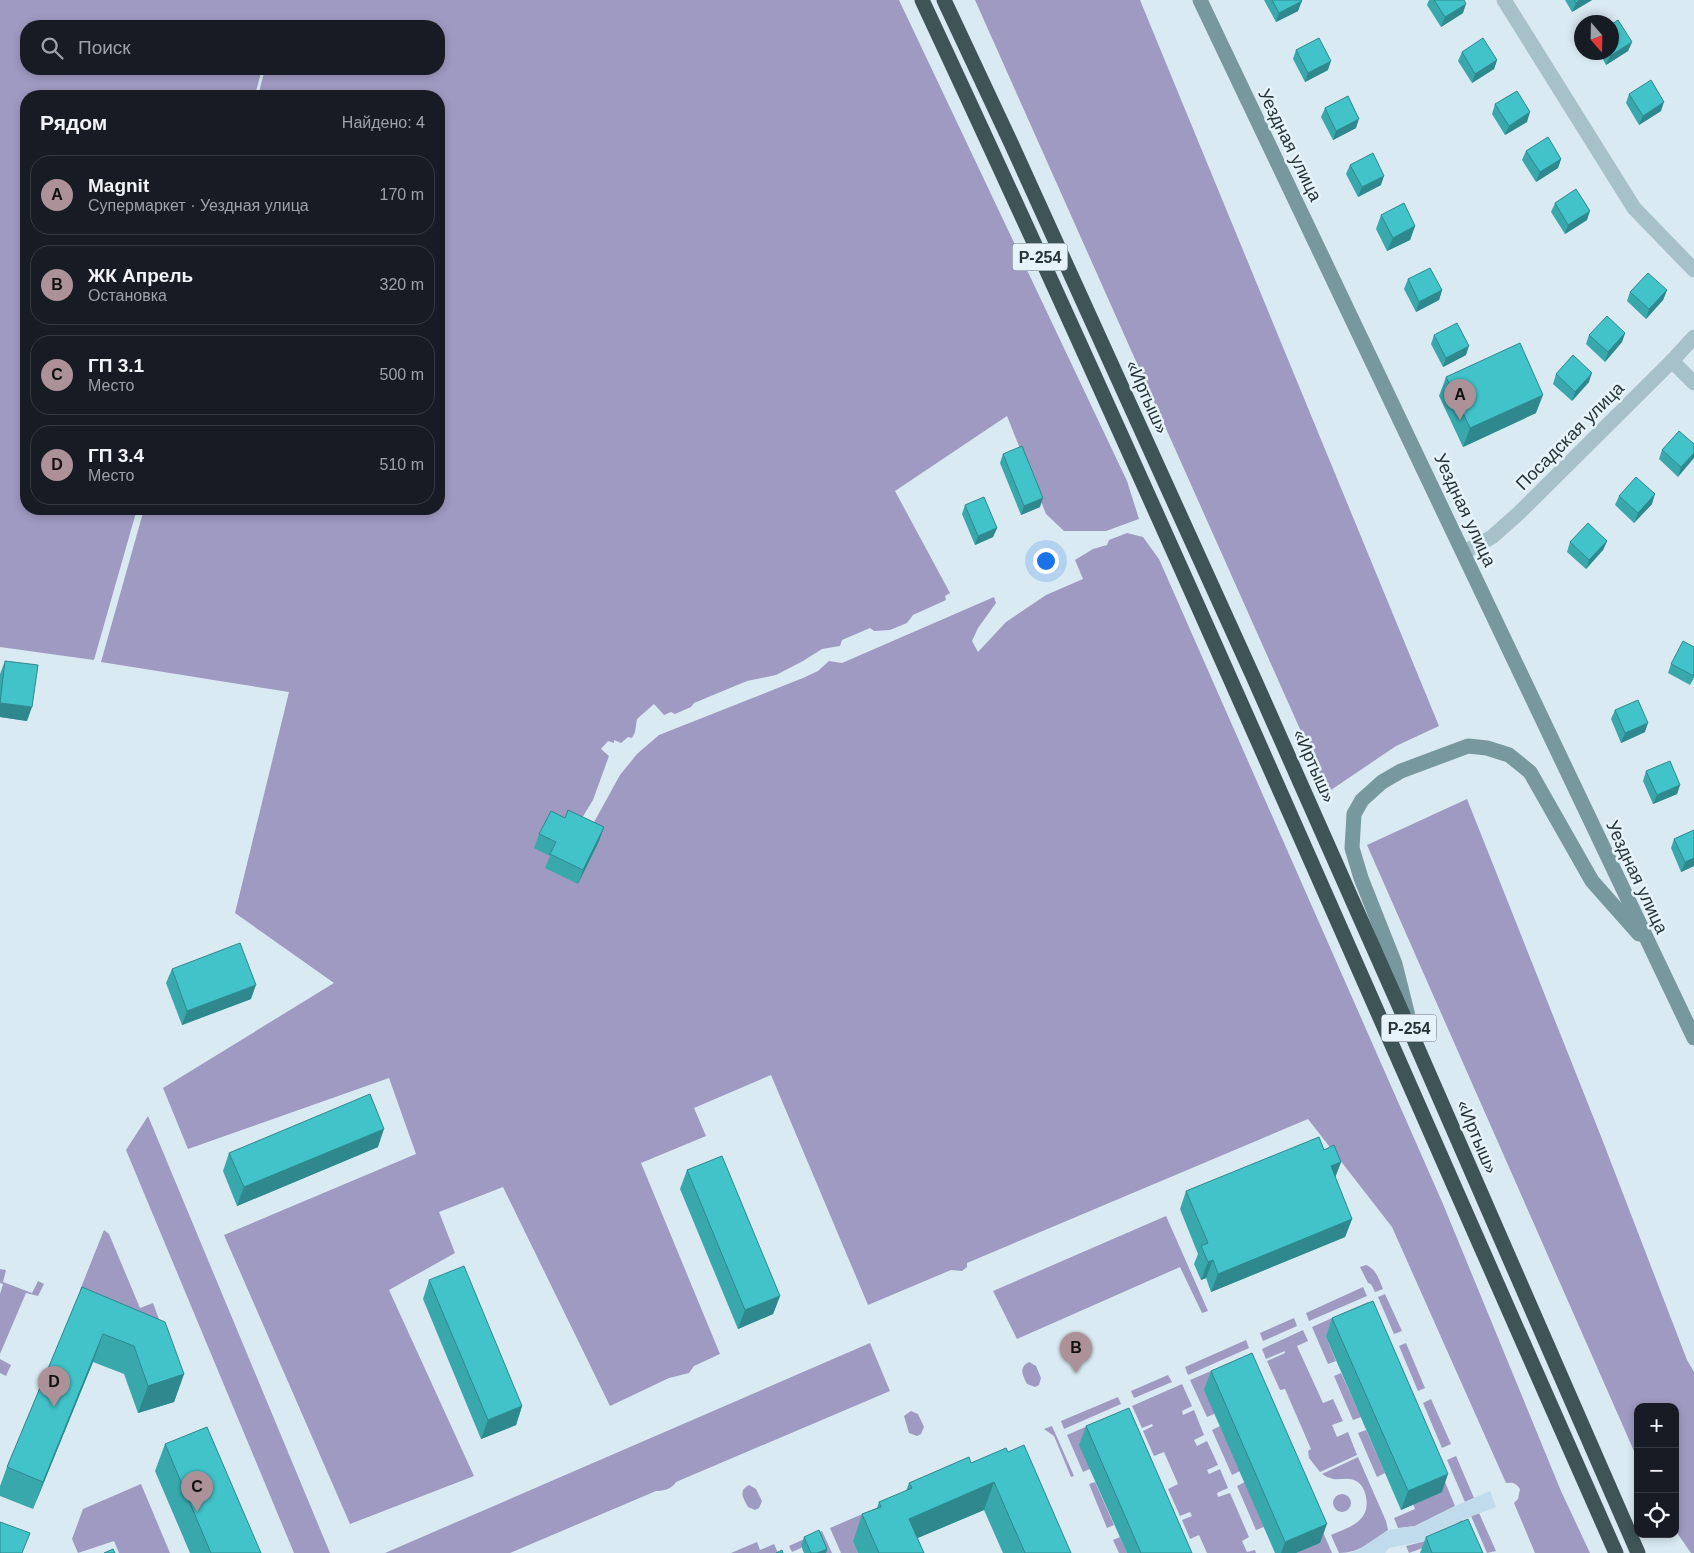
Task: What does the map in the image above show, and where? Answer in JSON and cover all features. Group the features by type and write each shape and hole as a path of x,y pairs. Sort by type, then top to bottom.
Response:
{"highway":[{"name":"Р-254","path":"922,0 993,152 1156,514 1616,1553"},
{"name":"«Иртыш»","path":"944,0 1252,674 1412,1034 1638,1553"}],"street":[{"name":"Уездная улица","path":"1200,0 1694,1038"},
{"path":"1504,0 1634,208 1694,270"},
{"name":"Посадская улица","path":"1464,552 1492,537 1519,513 1694,337"},
{"path":"1672,361 1694,383"},
{"path":"1412,1034 1396,964 1361,878 1352,848 1352,830 1354,814 1362,800 1382,782 1422,762 1468,746 1487,748 1508,755 1530,772 1592,882 1650,947"}],"shaded area":[{"path":"0,0 899,0 1127,481 1139,519 1106,531 1064,531 1046,514 1007,416 895,491 950,593 945,596 946,600 913,615 907,623 890,630 874,631 870,628 842,640 840,646 822,649 776,675 747,681 694,703 691,707 675,714 671,712 664,715 654,704 637,719 632,738 628,737 621,743 614,740 614,743 608,741 601,749 609,756 593,800 582,818 593,824 620,775 637,754 659,735 803,678 818,671 829,661 842,663 994,597 996,603 978,628 972,641 978,652 1006,622 1046,595 1083,579 1075,560 1093,549 1107,545 1109,540 1127,533 1143,537 1159,559 1443,1204 1561,1491 1590,1553 1535,1553 1514,1503 1518,1499 1520,1489 1514,1483 1506,1483 1392,1227 1308,1119 967,1263 967,1267 962,1271 951,1270 868,1305 771,1075 694,1108 706,1136 641,1163 720,1354 694,1366 689,1373 669,1378 610,1406 503,1187 439,1212 455,1253 389,1290 474,1476 350,1524 224,1235 416,1154 389,1078 188,1149 163,1088 334,983 235,913 289,692 101,662 142,515 445,515 445,90 260,90 263,75 445,75 445,20 20,20 20,75 260,75 256,90 20,90 20,515 135,515 94,660 0,647"},
{"path":"975,0 1140,0 1439,726 1396,746 1328,792"},
{"path":"1467,799 1602,1139 1687,1360 1694,1372 1694,1553 1691,1553 1679,1536 1679,1403 1634,1403 1634,1451 1367,845"},
{"path":"148,1116 330,1553 294,1553 126,1150"},
{"path":"1166,1216 1208,1311 1202,1313 1180,1267 1017,1339 993,1291"},
{"path":"104,1230 109,1234 140,1308 153,1303 160,1322 80,1290"},
{"path":"1366,1265 1375,1272 1383,1289 1375,1292 1371,1284 1368,1283 1360,1267"},
{"path":"0,1269 6,1270 3,1282 32,1293 38,1281 44,1284 38,1296 26,1293 0,1354 0,1294 3,1284 0,1283"},
{"path":"1363,1287 1367,1296 1309,1321 1306,1313"},
{"path":"1385,1294 1402,1331 1394,1334 1378,1297"},
{"path":"1368,1302 1385,1339 1326,1337 1336,1361 1328,1364 1312,1327"},
{"path":"1294,1318 1297,1326 1263,1341 1260,1333"},
{"path":"1303,1330 1308,1341 1297,1346 1323,1403 1333,1399 1343,1421 1332,1425 1337,1437 1348,1432 1357,1455 1320,1472 1309,1458 1308,1451 1311,1449 1285,1389 1280,1390 1267,1361 1285,1353 1285,1351 1266,1359 1262,1349"},
{"path":"1246,1340 1249,1348 1188,1375 1185,1367"},
{"path":"870,1343 890,1391 676,1482 667,1489 656,1491 510,1553 385,1553"},
{"path":"1406,1343 1425,1388 1418,1391 1399,1346"},
{"path":"1246,1356 1262,1393 1207,1417 1190,1380"},
{"path":"0,1359 11,1365 6,1376 0,1373"},
{"path":"1029,1362 1036,1366 1041,1378 1039,1385 1035,1387 1027,1384 1023,1375 1022,1369"},
{"path":"1341,1373 1361,1417 1353,1420 1334,1376"},
{"path":"1168,1375 1172,1382 1134,1398 1131,1391"},
{"path":"1182,1384 1192,1406 1182,1411 1183,1415 1194,1410 1204,1435 1194,1440 1197,1446 1207,1441 1218,1465 1207,1470 1209,1474 1220,1469 1228,1488 1217,1493 1218,1497 1230,1493 1249,1537 1242,1541 1247,1552 1255,1550 1256,1553 1207,1553 1199,1535 1190,1539 1182,1520 1192,1516 1190,1512 1180,1516 1168,1489 1178,1484 1164,1452 1154,1456 1143,1431 1153,1426 1152,1424 1142,1428 1132,1406"},
{"path":"1118,1397 1121,1404 1064,1429 1061,1421"},
{"path":"1431,1399 1451,1444 1442,1448 1423,1403"},
{"path":"1124,1410 1140,1447 1083,1472 1067,1435"},
{"path":"911,1411 918,1414 924,1427 921,1434 917,1436 909,1433 904,1416"},
{"path":"1052,1426 1074,1476 1071,1477 1054,1436 1044,1429"},
{"path":"1220,1426 1240,1471 1232,1475 1212,1430"},
{"path":"1366,1430 1385,1473 1377,1477 1358,1433"},
{"path":"1456,1456 1474,1498 1465,1502 1447,1460"},
{"path":"1358,1457 1386,1521 1388,1530 1360,1549 1339,1553 1331,1535 1351,1526 1362,1518 1367,1505 1366,1495 1362,1486 1356,1481 1333,1479 1322,1474"},
{"path":"1438,1465 1455,1506 1415,1526 1398,1528 1394,1518 1415,1509 1413,1504"},
{"path":"1095,1482 1114,1525 1107,1528 1089,1484"},
{"path":"1245,1482 1264,1527 1256,1530 1237,1486"},
{"path":"141,1484 170,1553 119,1553 114,1541 78,1553 72,1539 83,1509"},
{"path":"749,1485 756,1489 762,1501 759,1508 755,1510 748,1507 742,1494"},
{"path":"1490,1491 1496,1507 1462,1520 1430,1540 1389,1548 1385,1553 1349,1553 1358,1550 1388,1530 1415,1526"},
{"path":"1338,1494 1346,1494 1351,1499 1349,1510 1338,1512 1333,1507 1333,1499"},
{"path":"881,1506 853,1542 858,1553 841,1553 830,1528"},
{"path":"1479,1513 1496,1551 1487,1553 1471,1516"},
{"path":"1317,1518 1332,1553 1296,1553 1320,1543"},
{"path":"1462,1520 1476,1553 1431,1545 1409,1553 1406,1546 1430,1540"},
{"path":"822,1531 832,1553 822,1553 801,1546 801,1548 792,1552 789,1546"},
{"path":"1120,1537 1127,1553 1119,1553 1113,1540"},
{"path":"757,1542 760,1550 774,1544 778,1553 731,1553"}],"building":[{"path":"1272,0 1301,0 1302,1 1279,13"},
{"path":"1434,0 1464,0 1466,4 1445,17"},
{"path":"1619,22 1632,42 1619,50"},
{"path":"1319,38 1331,61 1308,73 1296,50"},
{"path":"1483,38 1497,60 1475,74 1462,52"},
{"path":"1651,80 1664,102 1643,116 1629,94"},
{"path":"1517,91 1530,112 1509,126 1495,104"},
{"path":"1348,96 1359,119 1336,131 1325,108"},
{"path":"1548,137 1561,159 1540,172 1526,151"},
{"path":"1373,153 1384,176 1362,187 1350,165"},
{"path":"1576,189 1590,211 1568,225 1555,203"},
{"path":"1404,203 1415,226 1393,238 1381,215"},
{"path":"1430,268 1442,290 1419,302 1408,279"},
{"path":"1648,273 1667,290 1649,309 1630,292"},
{"path":"1607,316 1625,333 1608,352 1589,335"},
{"path":"1457,323 1469,346 1446,358 1434,335"},
{"path":"1520,343 1543,395 1470,428 1446,377"},
{"path":"1573,355 1592,373 1575,392 1556,374"},
{"path":"1679,431 1694,444 1694,453 1681,467 1662,450"},
{"path":"1022,446 1043,498 1024,506 1003,454"},
{"path":"1636,477 1655,494 1638,513 1619,496"},
{"path":"984,497 997,528 978,536 965,505"},
{"path":"1588,523 1607,541 1589,560 1570,542"},
{"path":"1683,641 1694,647 1694,676 1671,664"},
{"path":"5,661 38,665 32,707 0,703"},
{"path":"1638,700 1648,723 1625,733 1615,710"},
{"path":"1670,761 1680,785 1657,795 1646,771"},
{"path":"568,810 604,827 583,870 550,854 556,842 539,834 551,811 565,818"},
{"path":"1694,830 1694,858 1685,862 1674,839"},
{"path":"240,943 256,985 187,1011 172,969"},
{"path":"370,1094 384,1129 244,1187 229,1153"},
{"path":"1319,1137 1324,1150 1334,1145 1341,1162 1331,1166 1352,1219 1218,1274 1213,1260 1208,1262 1201,1246 1208,1243 1186,1191"},
{"path":"722,1156 780,1296 745,1310 687,1170"},
{"path":"464,1266 522,1406 488,1420 429,1280"},
{"path":"82,1287 165,1322 184,1374 148,1386 134,1346 103,1334 43,1482 7,1467"},
{"path":"1373,1301 1448,1474 1408,1491 1332,1318"},
{"path":"1252,1353 1327,1524 1285,1542 1211,1371"},
{"path":"1129,1408 1192,1553 1141,1553 1086,1426"},
{"path":"207,1427 261,1553 211,1553 165,1444"},
{"path":"1024,1445 1071,1553 1025,1553 994,1482 909,1519 924,1553 879,1553 862,1514 881,1507 879,1502 912,1488 909,1483 969,1457 971,1463 1006,1448 1008,1452"},
{"path":"1468,1519 1483,1553 1432,1553 1426,1537"},
{"path":"0,1522 30,1533 22,1553 0,1553"},
{"path":"819,1530 827,1549 811,1553 804,1537"},
{"path":"113,1549 115,1553 104,1553"}],"place":[{"name":"Magnit","path":"1460,420"},
{"name":"ЖК Апрель","path":"1076,1373"},
{"name":"ГП 3.4","path":"54,1407"},
{"name":"ГП 3.1","path":"197,1512"}]}
